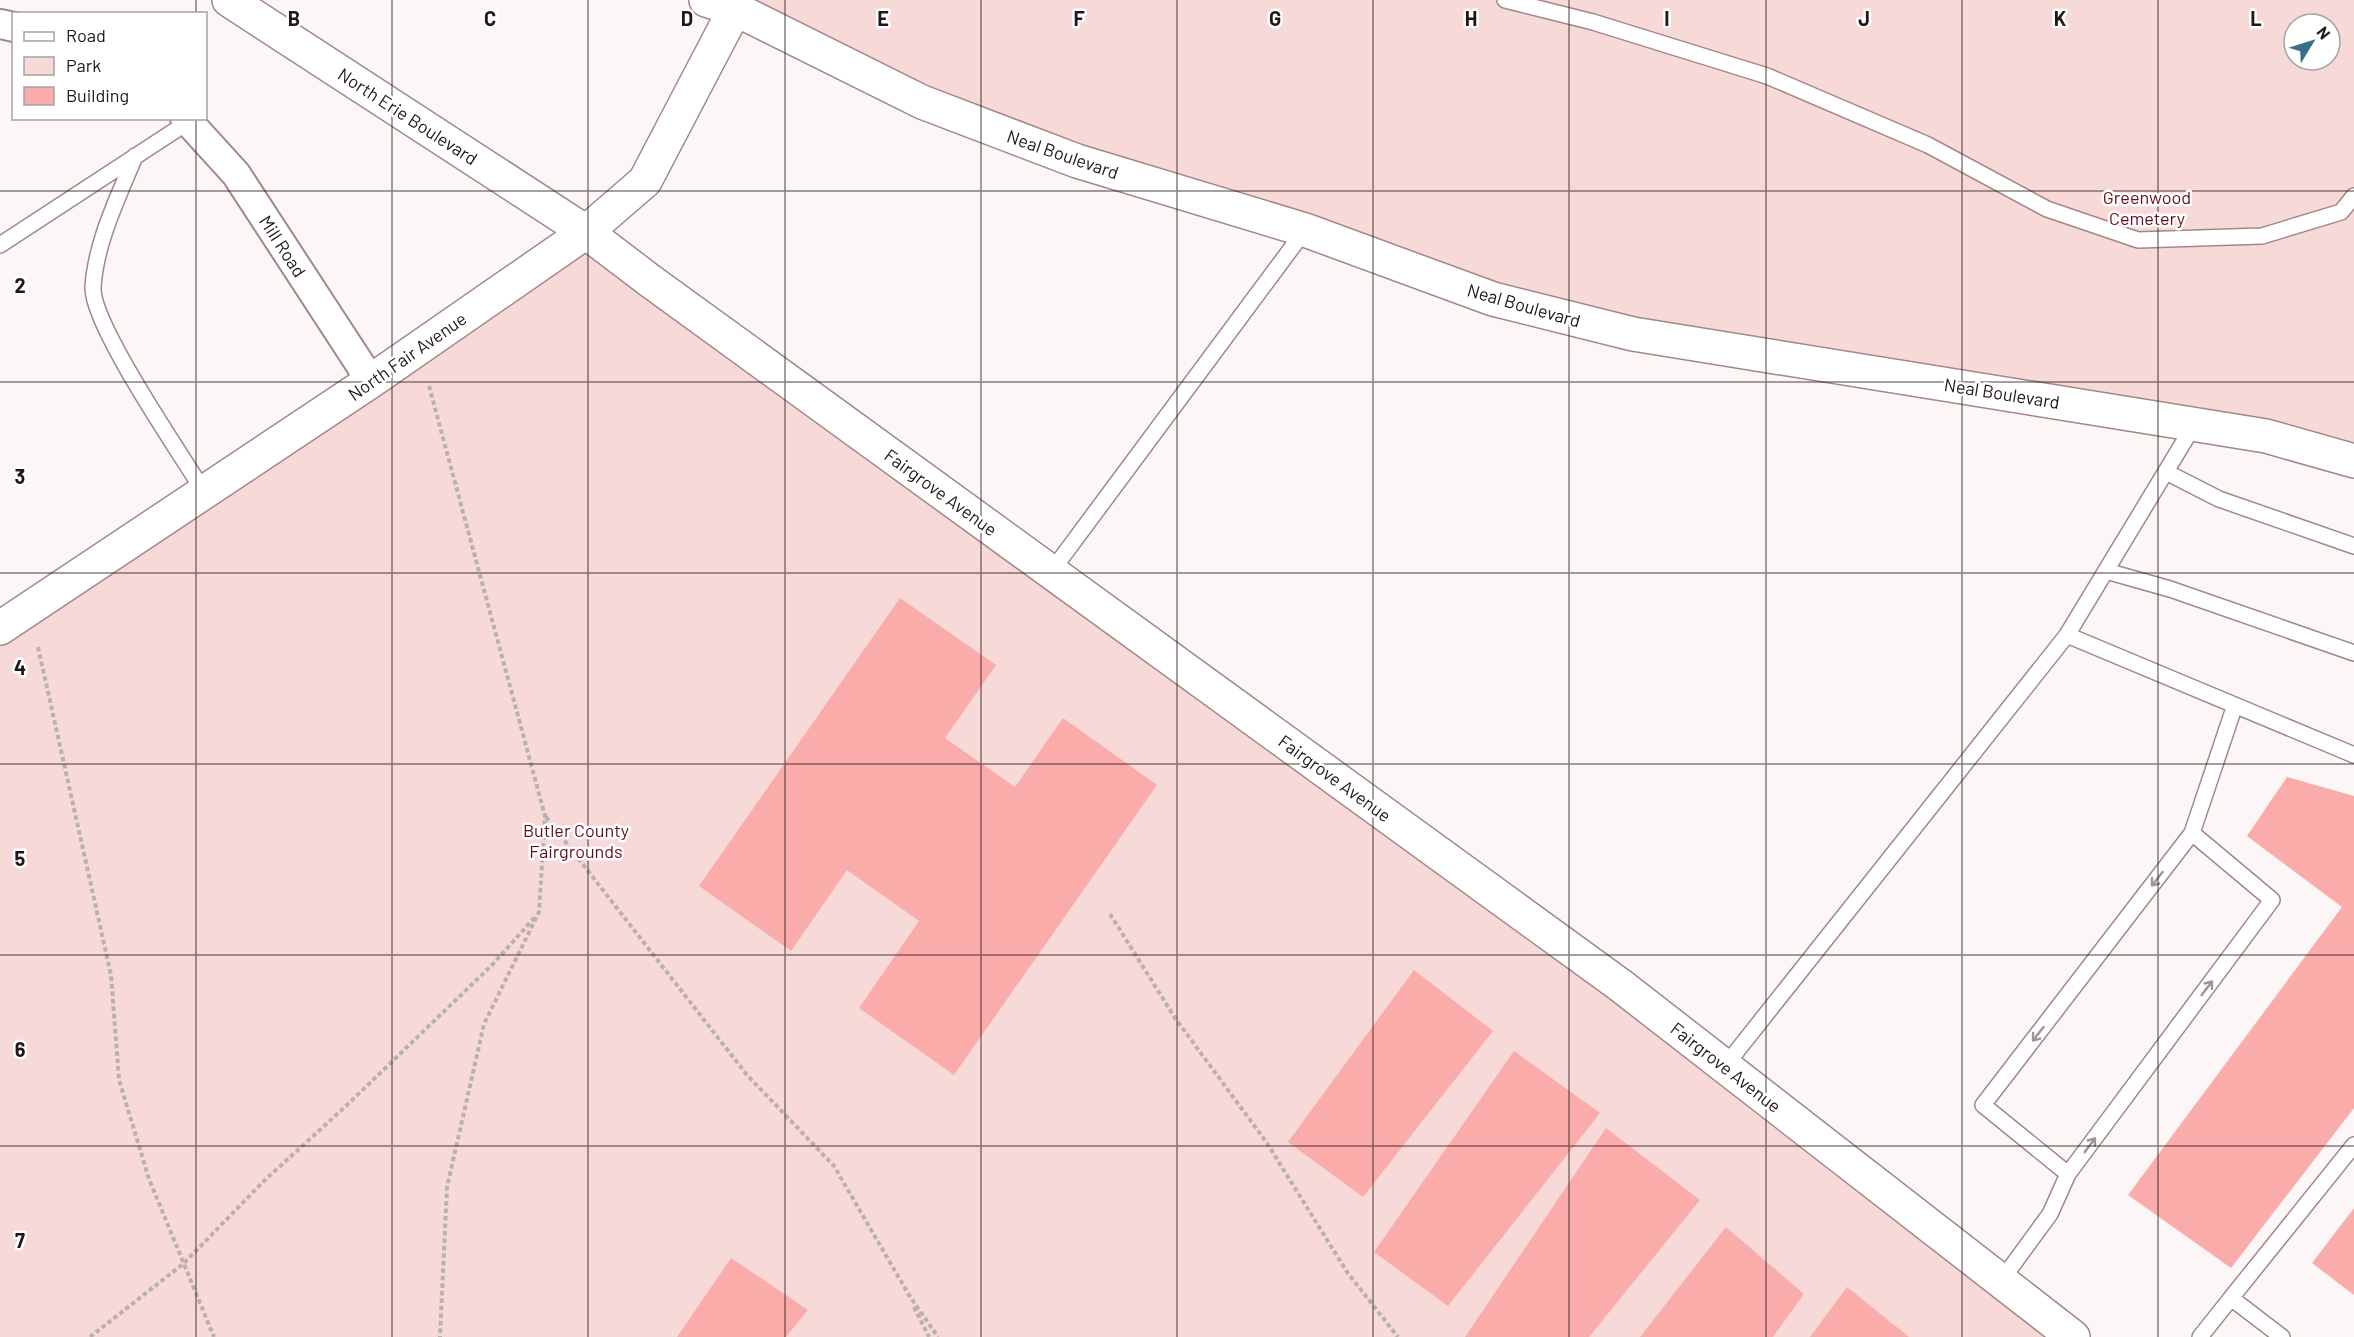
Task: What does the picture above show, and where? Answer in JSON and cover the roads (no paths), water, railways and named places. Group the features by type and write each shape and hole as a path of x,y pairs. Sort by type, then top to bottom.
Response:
{"main road":[{"name":"North Erie Boulevard","path":"229,0 586,232"},
{"name":"North Fair Avenue","path":"0,628 371,381 586,232 645,181 720,5"},
{"name":"Neal Boulevard","path":"720,5 922,102 1077,161 1305,230 1493,298 1633,334 2266,436 2354,461"},
{"name":"Fairgrove Avenue","path":"586,232 1620,985 2073,1337"}],"street":[{"name":"Mill Road","path":"186,120 236,174 371,381"}],"lane":[{"path":"1504,0 1593,22 1767,76 1928,145 2047,209 2138,240 2262,236 2348,214 2354,196"},
{"path":"0,245 186,120"},
{"path":"135,156 97,258 93,290 100,319 204,492"},
{"path":"1051,572 1305,230"},
{"path":"1725,1066 2067,635 2194,424"},
{"path":"2166,472 2219,499 2354,546"},
{"path":"2106,571 2170,589 2354,653"},
{"path":"2067,635 2354,755"},
{"path":"2068,1174 1983,1105 2192,833 2235,705"},
{"path":"2001,1281 2050,1214 2068,1174 2272,900 2192,833"},
{"path":"2200,1337 2354,1145"},
{"path":"2231,1298 2282,1337"}],"park label":[{"name":"Greenwood Cemetery","path":"2147,207"},
{"name":"Butler County Fairgrounds","path":"576,840"}]}
